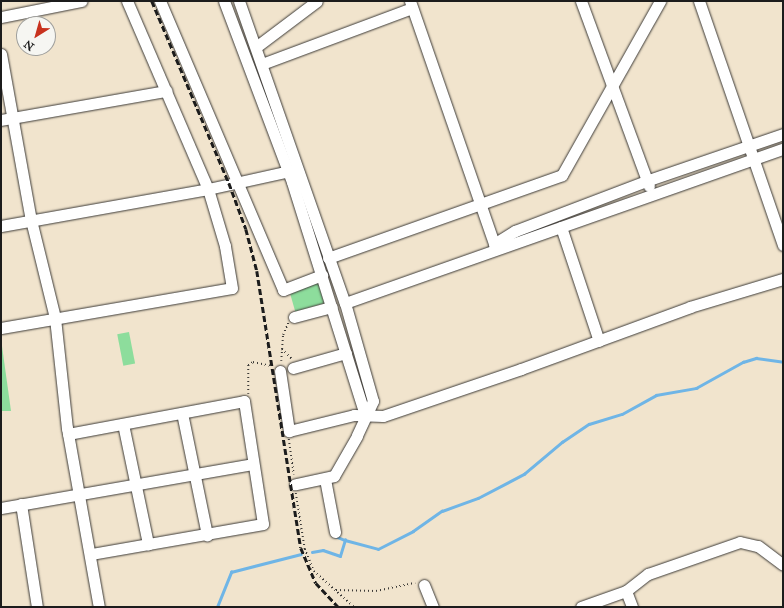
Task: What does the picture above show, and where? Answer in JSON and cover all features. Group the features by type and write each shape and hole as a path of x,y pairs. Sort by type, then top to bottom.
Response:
{"street":[{"path":"1,17 81,1"},
{"path":"1,328 232,288 226,246 208,189 127,1"},
{"path":"160,1 283,290 322,275"},
{"path":"224,1 289,171 365,415"},
{"path":"239,1 345,303 373,401 365,415 357,436 334,476 295,484"},
{"path":"256,47 317,1"},
{"path":"581,1 611,89 652,194"},
{"path":"328,258 562,176 660,1"},
{"path":"699,1 755,159 783,245"},
{"path":"262,64 411,5 495,246"},
{"path":"1,54 14,118 31,220 56,318 68,434 91,554 99,607"},
{"path":"1,120 166,91"},
{"path":"495,246 515,231 646,181 783,134"},
{"path":"345,303 495,246 561,227 783,149"},
{"path":"1,226 208,189 289,171"},
{"path":"561,227 599,341"},
{"path":"280,371 289,431 354,415 383,416 599,341 690,307 783,278"},
{"path":"294,317 332,308"},
{"path":"295,367 346,353"},
{"path":"68,434 244,401 252,464 262,524 91,554"},
{"path":"182,413 207,534"},
{"path":"124,424 148,544"},
{"path":"1,508 252,464"},
{"path":"325,479 335,532"},
{"path":"21,504 37,607"},
{"path":"581,607 626,591 648,574 740,542 758,546 783,565"},
{"path":"424,585 433,607"},
{"path":"626,591 632,607"}],"path":[{"path":"244,401 249,387 247,371 253,362 267,364 280,371 282,349 287,324 294,317"},
{"path":"282,349 295,367"},
{"path":"289,431 305,549 314,571 354,607"},
{"path":"336,590 376,591 422,581 424,585"}],"green space":[{"path":"318,282 324,303 295,311 289,290"},
{"path":"129,332 135,363 123,366 117,334"},
{"path":"1,339 11,411 1,411"}],"waterway":[{"path":"312,552 323,550 340,556 345,540 378,549 413,531 442,511 478,498 524,474 562,442 589,424 622,414 656,395 696,388 743,362 756,358 783,362"},
{"path":"335,536 345,540"},
{"path":"217,607 231,572 301,554"}],"railway":[{"path":"152,1 229,183 246,229 257,271 301,548 316,583 338,607"}]}
